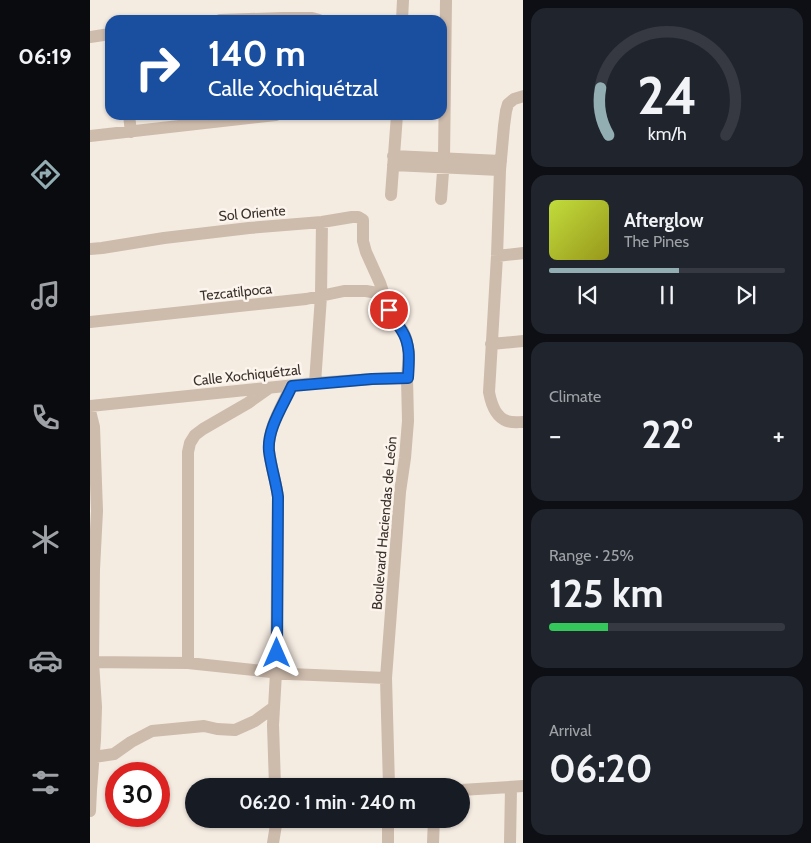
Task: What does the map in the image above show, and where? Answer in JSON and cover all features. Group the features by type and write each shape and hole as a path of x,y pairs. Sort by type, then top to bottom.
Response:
{"street":[{"path":"402,15 403,0"},
{"path":"446,0 446,15"},
{"path":"90,37 105,35"},
{"path":"523,96 514,99 508,104 506,111 500,165 489,392 494,410 507,421 523,422"},
{"path":"130,120 131,132"},
{"path":"90,136 233,120"},
{"path":"391,195 397,120"},
{"path":"441,199 445,120"},
{"path":"393,161 500,165"},
{"name":"Sol Oriente","path":"90,248 249,228 322,222 358,216 364,222 363,241 374,272"},
{"path":"315,383 322,222"},
{"path":"497,256 523,253"},
{"name":"Boulevard Haciendas de León","path":"374,272 391,315 403,331 409,353 407,430 400,492 386,678 392,778"},
{"name":"Tezcatilpoca","path":"90,322 295,301 350,291 384,294"},
{"path":"491,344 523,341"},
{"name":"Calle Xochiquétzal","path":"90,406 315,383 408,378"},
{"path":"276,778 273,725 276,673 278,497 269,450 270,437 275,422 292,386"},
{"path":"188,663 188,452 190,443 195,435 270,388"},
{"path":"90,411 94,426 96,478 92,662 96,707 90,812"},
{"path":"92,662 188,663 276,673 386,678"},
{"path":"94,757 114,754 130,742 152,731 204,726 235,730 255,721 274,707"},
{"path":"470,790 517,787 510,843"},
{"path":"273,843 276,828"},
{"path":"388,828 388,843"},
{"path":"433,843 434,828"}],"route":[{"path":"277,653 278,497 269,450 270,437 292,386 408,378 409,353 406,338 389,310"}]}
